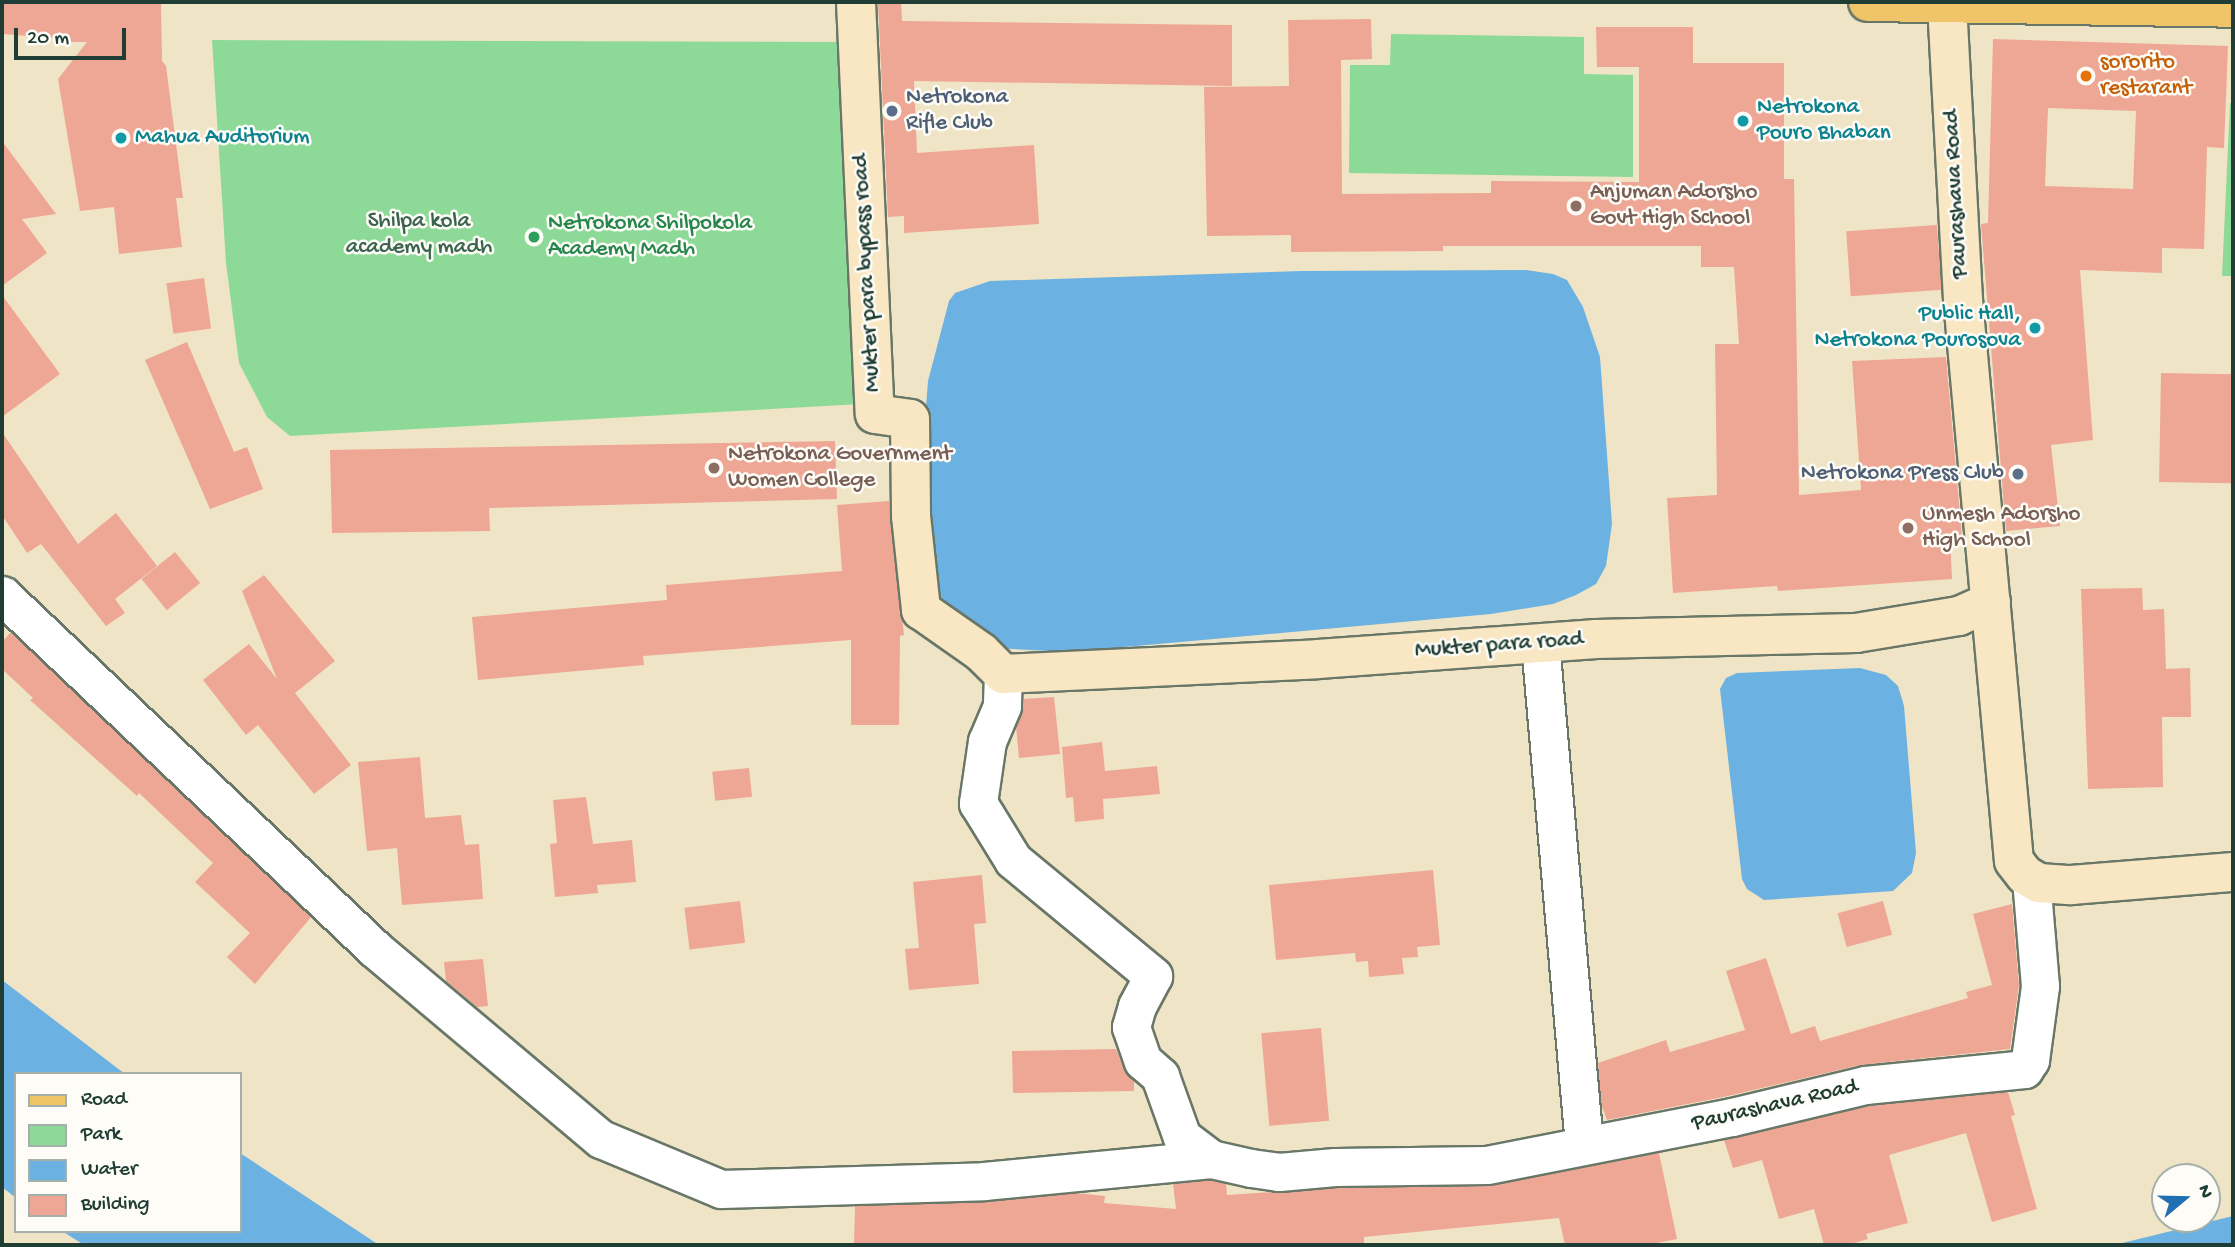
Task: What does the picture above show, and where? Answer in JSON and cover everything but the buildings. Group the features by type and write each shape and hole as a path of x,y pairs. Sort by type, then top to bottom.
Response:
{"main road":[{"path":"1868,2 2233,8"}],"street":[{"name":"Mukter para bypass road","path":"856,2 874,414 910,419 911,516 921,610 981,652 1003,674"},
{"name":"Paurashava Road","path":"1212,1159 1279,1172 1335,1167 1487,1165 1732,1117 1866,1085 2024,1069 2030,1060 2040,986 2031,878 2014,861 1963,300 1967,3"},
{"path":"2,595 375,949 601,1139 721,1189 984,1181 1212,1159"},
{"name":"Mukter para road","path":"1003,674 1318,659 1540,643 1856,633 1959,616 1991,602"},
{"path":"1540,643 1584,1145"},
{"path":"1003,674 1002,706 987,741 978,803 1013,860 1153,976 1137,1006 1131,1027 1143,1061 1160,1076 1182,1137 1212,1159"},
{"path":"2031,878 2039,883 2071,885 2233,872"}],"green space":[{"path":"1391,34 1584,37 1584,74 1633,75 1633,177 1349,173 1350,65 1390,65"},
{"name":"Shilpa kola academy madh","path":"212,40 851,42 861,404 290,436 267,417 239,363 226,263"},
{"path":"2230,103 2233,103 2233,276 2222,276"}],"water":[{"path":"1526,270 1553,274 1567,280 1583,307 1600,357 1612,524 1606,566 1596,584 1553,604 1491,614 1069,652 993,648 940,600 927,571 919,500 928,381 949,301 955,293 990,281 1302,271"},
{"path":"1860,668 1886,675 1898,686 1904,706 1916,853 1912,873 1893,891 1764,900 1747,889 1742,879 1720,689 1726,678 1737,673"},
{"path":"2,980 122,1072 14,1072 14,1196 2,1187"},
{"path":"242,1154 379,1245 84,1245 65,1233 242,1233"},
{"path":"2233,1216 2233,1245 2114,1245 2163,1233 2221,1233 2221,1219"}],"place":[{"name":"sororito restarant","path":"2086,76"},
{"name":"Netrokona Rifle Club","path":"892,111"},
{"name":"Netrokona Pouro Bhaban","path":"1743,121"},
{"name":"Mahua Auditorium","path":"121,138"},
{"name":"Anjuman Adorsho Govt High School","path":"1576,206"},
{"name":"Netrokona Shilpokola Academy Madh","path":"534,237"},
{"name":"Public Hall, Netrokona Pourosova","path":"2035,328"},
{"name":"Netrokona Government Women College","path":"714,468"},
{"name":"Netrokona Press Club","path":"2018,474"},
{"name":"Unmesh Adorsho High School","path":"1908,528"}]}
